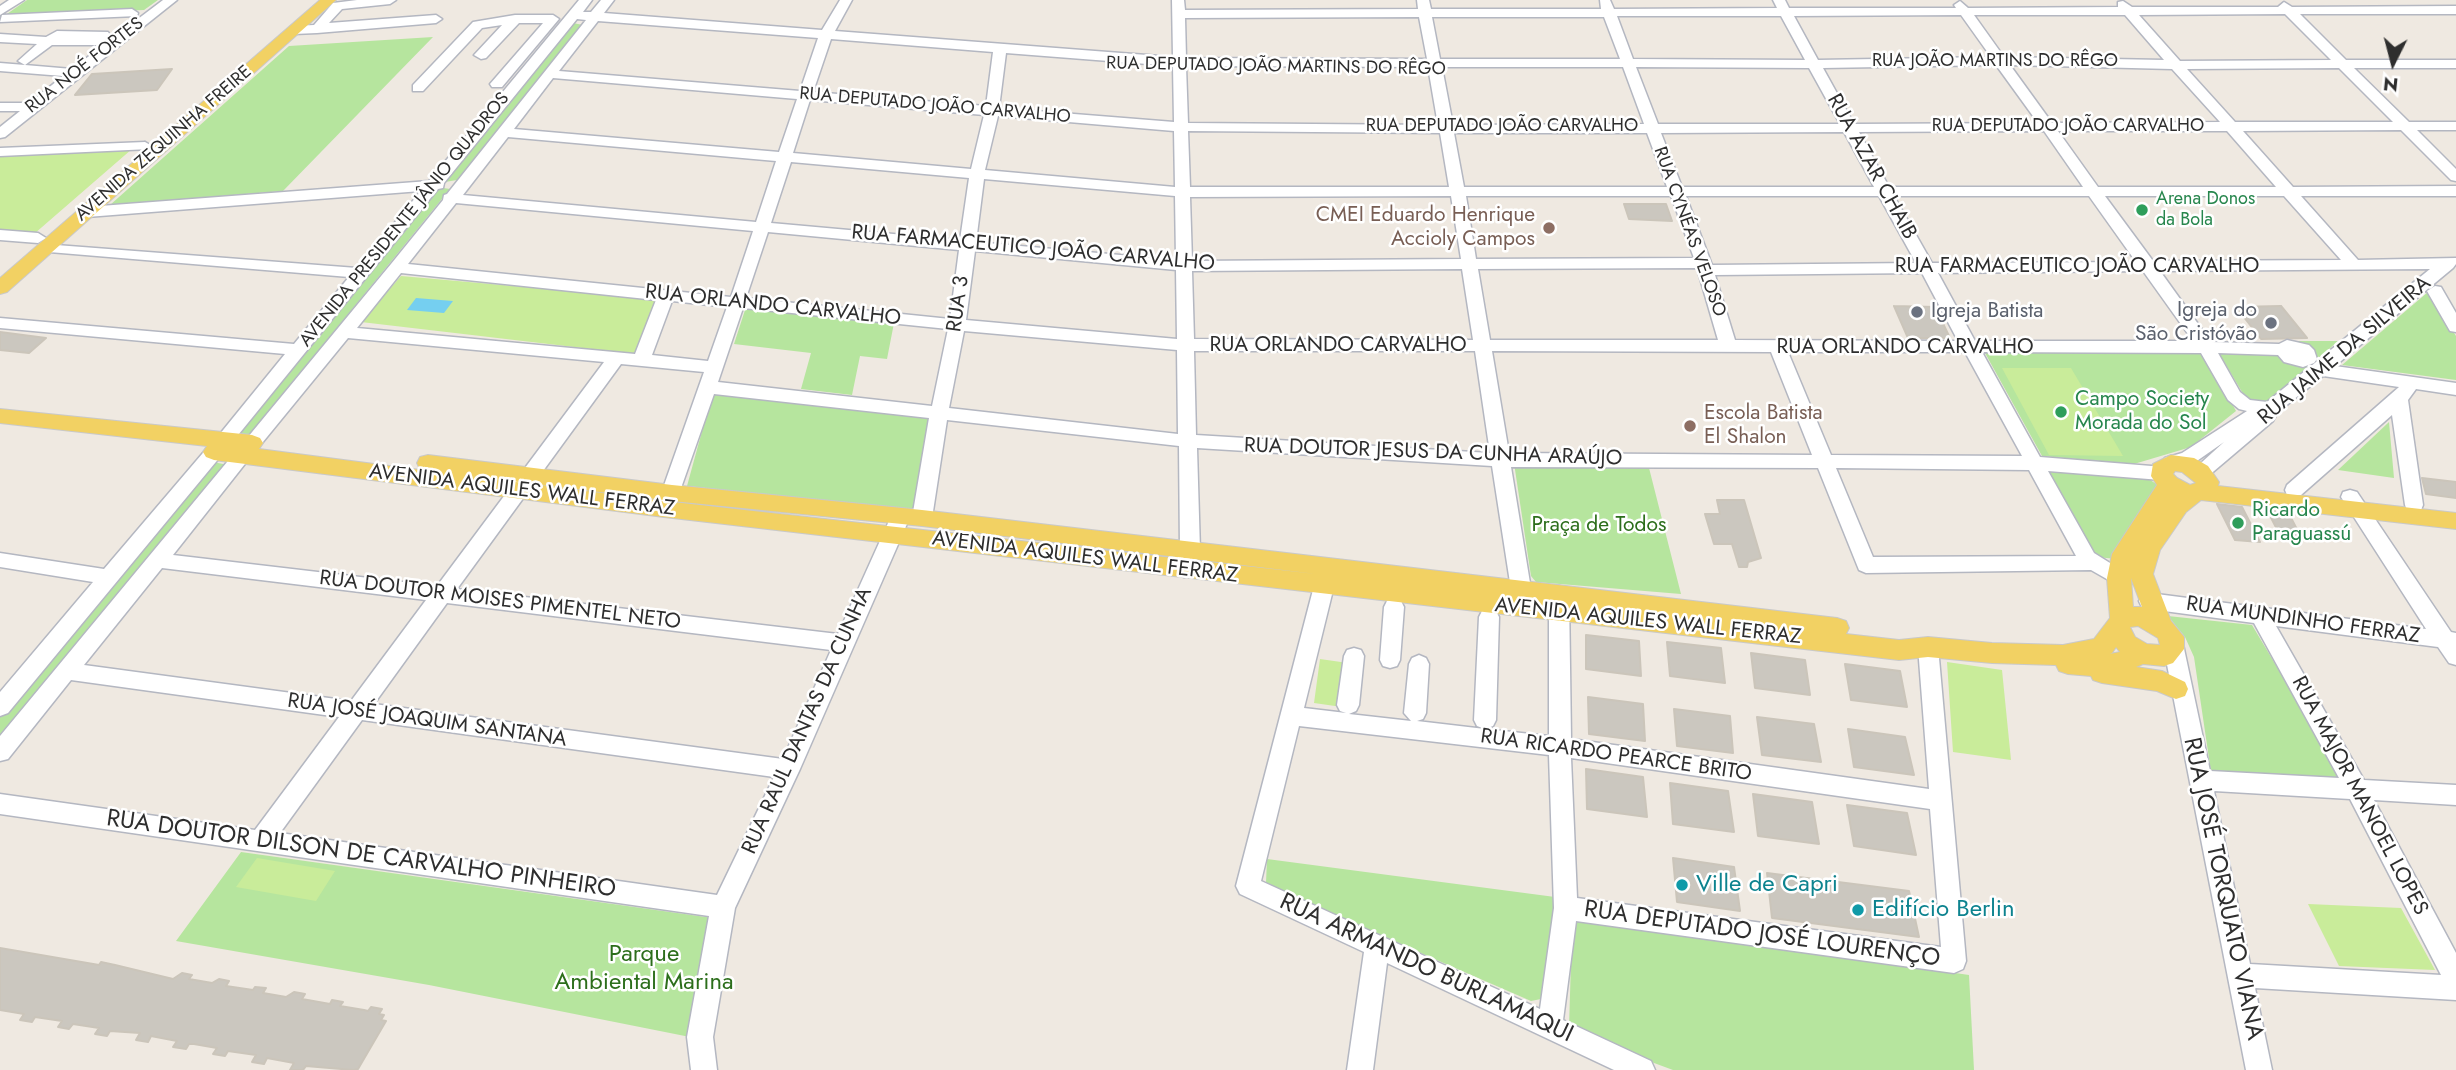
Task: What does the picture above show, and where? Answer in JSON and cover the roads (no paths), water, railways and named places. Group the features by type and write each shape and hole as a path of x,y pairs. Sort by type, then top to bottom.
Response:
{"main road":[{"name":"AVENIDA ZEQUINHA FREIRE","path":"0,271 87,212 278,39 314,0"},
{"name":"AVENIDA ZEQUINHA FREIRE","path":"0,288 43,242 145,146 329,0"},
{"path":"0,416 219,446"},
{"path":"0,431 219,446"},
{"name":"AVENIDA AQUILES WALL FERRAZ","path":"219,446 668,501 904,523 1187,560 1521,589 1560,602"},
{"path":"2146,655 2126,643 2120,623 2119,578 2129,544 2167,473 2182,491 2200,484 2294,490 2456,521"},
{"path":"2200,484 2354,503 2414,505 2456,510"},
{"name":"RUA JAIME DA SILVEIRA","path":"2167,634 2149,601 2141,574 2149,548 2178,506 2200,484"},
{"name":"AVENIDA AQUILES WALL FERRAZ","path":"904,523 1187,560 1324,586 1560,602 1899,650 1928,647 1992,653 2063,654 2091,650 2109,640 2120,623"},
{"path":"2120,623 2129,617 2142,617 2167,634"},
{"name":"AVENIDA AQUILES WALL FERRAZ","path":"1992,653 2009,659 2093,666 2169,653 2167,634"},
{"path":"2047,662 2162,681 2180,698"}],"street":[{"path":"1,15 18,0"},
{"name":"RUA NOÉ FORTES","path":"0,134 34,107 71,69 171,0"},
{"path":"317,29 338,6 390,0"},
{"name":"AVENIDA PRESIDENTE JÂNIO QUADROS","path":"0,707 586,0"},
{"name":"AVENIDA PRESIDENTE JÂNIO QUADROS","path":"0,752 397,268 454,191 608,0"},
{"path":"668,501 824,38 846,0"},
{"path":"2124,5 2355,266"},
{"path":"1187,560 1186,345 1178,7 2124,5 2456,10"},
{"path":"1424,6 1458,193 1521,589"},
{"name":"RUA CYNÉAS VELOSO","path":"1606,6 1704,266 1728,347"},
{"name":"RUA AZAR CHAIB","path":"1781,6 2091,563"},
{"path":"1960,6 2206,347 2241,407 2244,419"},
{"path":"2276,6 2343,64 2456,177"},
{"path":"1,15 81,16 132,13"},
{"path":"25,61 49,41 63,34 81,16"},
{"name":"RUA DEPUTADO JOÃO MARTINS DO RÊGO","path":"418,88 475,27 487,22 515,19 571,18 1179,66 1815,67"},
{"path":"278,39 317,29 436,19"},
{"path":"481,55 515,19"},
{"path":"497,84 553,19"},
{"path":"63,34 102,34 98,40"},
{"path":"0,38 88,43 115,40"},
{"name":"RUA 3","path":"904,523 939,413 957,325 977,174 992,111 999,53"},
{"path":"0,58 71,69"},
{"name":"RUA JOÃO MARTINS DO RÊGO","path":"1815,67 2456,64"},
{"path":"0,67 71,69"},
{"name":"RUA DEPUTADO JOÃO CARVALHO","path":"549,74 1180,127 1447,129 1650,126 2456,126"},
{"path":"0,107 34,107"},
{"path":"502,132 1182,192 2456,191"},
{"path":"0,152 145,146"},
{"path":"87,212 349,186 433,185"},
{"name":"RUA FARMACEUTICO JOÃO CARVALHO","path":"433,185 454,191 762,225 1184,265 1469,262 1704,266 2148,267 2355,266 2452,260"},
{"path":"0,235 43,242 360,273"},
{"name":"RUA JAIME DA SILVEIRA","path":"2200,484 2267,417 2270,409 2427,290 2452,260"},
{"name":"RUA ORLANDO CARVALHO","path":"397,268 957,325 1186,345 2206,347 2283,350"},
{"path":"2427,290 2456,293"},
{"path":"2427,290 2456,327"},
{"path":"641,361 666,295"},
{"path":"0,323 298,350"},
{"path":"343,332 714,367"},
{"path":"1778,348 1866,565 2091,563 2111,571 2119,578"},
{"path":"262,839 445,594 616,358"},
{"path":"2320,370 2456,389"},
{"path":"2294,490 2399,399 2412,383"},
{"name":"RUA DOUTOR JESUS DA CUNHA ARAÚJO","path":"708,387 1187,441 1501,460 2033,463 2167,473"},
{"path":"2234,396 2245,405 2270,409"},
{"path":"2399,399 2414,505"},
{"path":"2167,473 2244,419 2270,409"},
{"path":"2354,503 2452,646"},
{"name":"RUA RAUL DANTAS DA CUNHA","path":"704,1070 700,1037 723,907 789,769 844,643 904,523"},
{"path":"0,560 107,577"},
{"name":"RUA DOUTOR MOISES PIMENTEL NETO","path":"156,560 844,643"},
{"path":"1292,716 1324,586"},
{"name":"RUA MUNDINHO FERRAZ","path":"2149,601 2260,615 2452,646"},
{"path":"1560,602 1553,681 1560,747 1566,908"},
{"path":"1390,660 1394,607"},
{"name":"RUA MAJOR MANOEL LOPES","path":"2260,615 2357,789 2456,978"},
{"path":"1485,720 1489,617"},
{"name":"RUA JOSÉ TORQUATO VIANA","path":"2167,634 2185,694 2180,698"},
{"path":"1928,647 1931,730 1941,801"},
{"name":"RUA JOSÉ TORQUATO VIANA","path":"2146,655 2180,698 2200,780 2259,1070"},
{"path":"1348,705 1354,656"},
{"path":"1415,713 1419,664"},
{"name":"RUA JOSÉ JOAQUIM SANTANA","path":"65,671 789,769"},
{"name":"RUA RICARDO PEARCE BRITO","path":"1292,716 1560,747 1941,801"},
{"name":"RUA ARMANDO BURLAMAQUI","path":"1292,716 1248,886 1642,1070"},
{"path":"2200,780 2456,796"},
{"name":"RUA DEPUTADO JOSÉ LOURENÇO","path":"1550,1027 1566,908 1954,961 1941,801"},
{"name":"RUA DOUTOR DILSON DE CARVALHO PINHEIRO","path":"0,804 262,839 723,907"},
{"path":"1360,1070 1377,945"},
{"path":"2241,975 2456,988"}],"water":[{"path":"416,298 453,301 444,313 407,310"}],"place":[{"name":"Arena Donos da Bola","path":"2142,210"},
{"name":"CMEI Eduardo Henrique Accioly Campos","path":"1549,228"},
{"name":"Igreja Batista","path":"1917,312"},
{"name":"Igreja do São Cristóvão","path":"2271,323"},
{"name":"Campo Society Morada do Sol","path":"2061,412"},
{"name":"Escola Batista El Shalon","path":"1690,426"},
{"name":"Ricardo Paraguassú","path":"2238,523"},
{"name":"Ville de Capri","path":"1682,885"},
{"name":"Edifício Berlin","path":"1858,910"}],"park label":[{"name":"Praça de Todos","path":"1599,526"},
{"name":"Parque Ambiental Marina","path":"644,969"}]}
